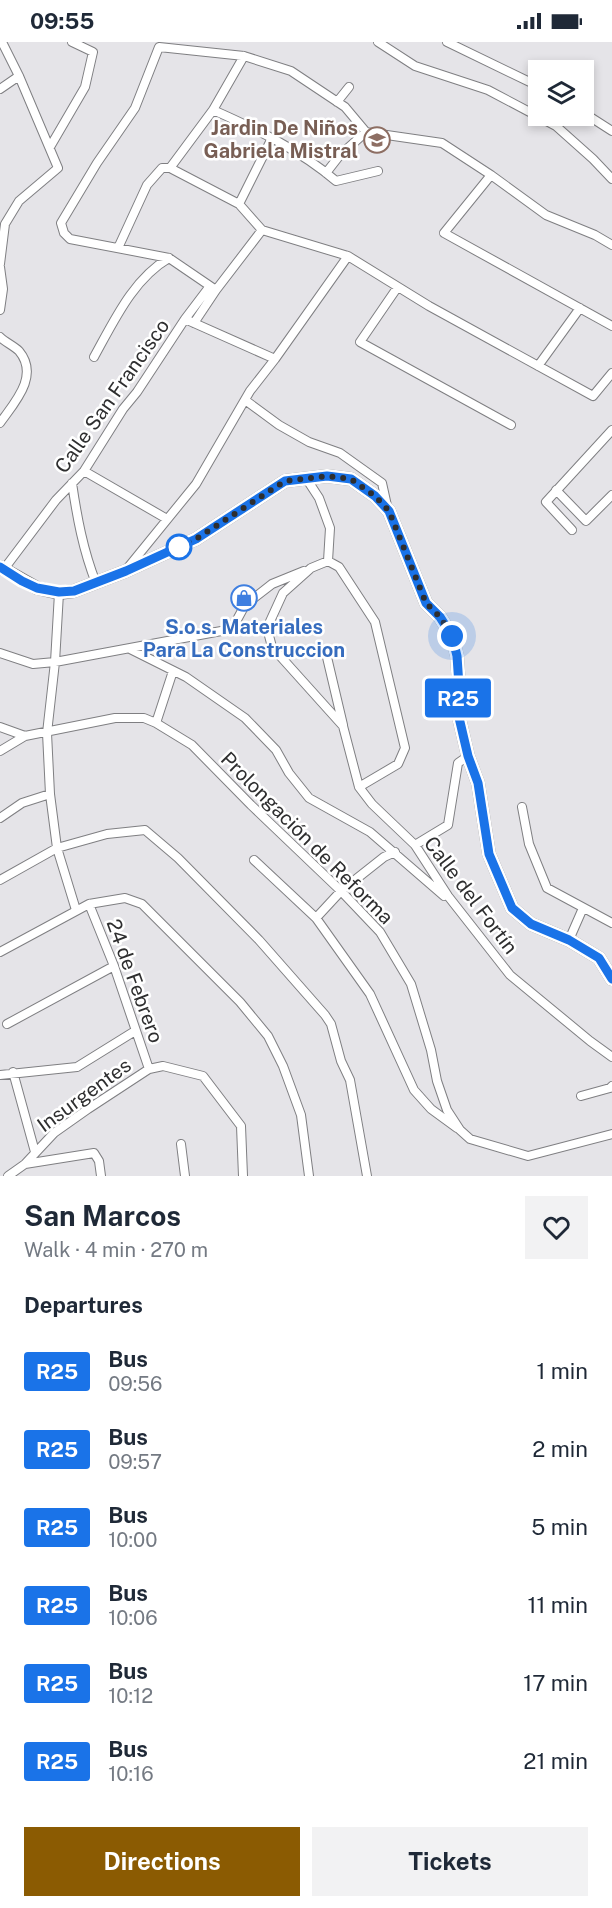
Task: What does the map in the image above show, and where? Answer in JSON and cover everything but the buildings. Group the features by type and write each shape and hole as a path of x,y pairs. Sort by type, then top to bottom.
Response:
{"street":[{"path":"0,310 3,289 0,265 5,224 19,201 58,168 2,42"},
{"path":"50,147 85,87 93,52 72,42"},
{"path":"378,42 416,66 488,90 555,126 612,179"},
{"path":"447,42 528,81"},
{"path":"213,288 169,258 70,239 64,233 61,224 97,164 135,108 159,47 179,46 244,56 291,71 345,107 366,132 442,143 546,215 595,235 612,245"},
{"path":"170,168 213,110 244,56"},
{"path":"0,90 19,76"},
{"path":"337,102 349,87"},
{"path":"213,110 272,138 336,182 378,171"},
{"path":"594,119 612,131"},
{"path":"326,173 340,155 366,132"},
{"path":"239,204 272,138"},
{"path":"118,248 147,185 162,168 170,168 239,204 262,230 348,256 397,288 593,396 612,373"},
{"path":"491,175 444,233 612,326"},
{"path":"185,319 262,230"},
{"path":"126,571 196,484 245,400 348,256"},
{"path":"94,357 136,286 159,263 169,258"},
{"path":"194,323 213,288"},
{"path":"397,288 360,342 511,425"},
{"path":"538,366 580,308"},
{"name":"Calle San Francisco","path":"2,568 56,500 84,471 123,408 137,392 185,319 275,359"},
{"path":"0,336 19,351 27,366 25,386 0,423"},
{"path":"245,400 279,425 309,442 340,453 382,483 389,511 426,603 440,617 452,636 457,656 459,686 457,709 468,756 478,783 489,854 512,908 531,924 569,940 599,958 612,979"},
{"path":"572,530 546,502 612,430"},
{"path":"84,471 167,519"},
{"path":"2,568 37,588 59,592 74,591 126,571 196,539 285,481 327,476 351,479 375,496 389,511"},
{"path":"306,478 319,498 330,528 328,561"},
{"path":"72,483 87,559 96,583"},
{"path":"556,490 586,521 612,495"},
{"path":"232,628 244,605 272,584 328,561"},
{"path":"328,561 339,567 375,622 405,748 398,764 360,788"},
{"path":"0,653 33,663 55,662 232,628 267,628 283,593 311,568"},
{"path":"59,592 55,662 47,733 50,794 57,848 76,910"},
{"name":"Calle del Fortín","path":"267,628 272,647 343,726"},
{"path":"130,649 186,677 245,718 276,750 289,773 309,798 370,832 460,910"},
{"name":"Calle del Fortín","path":"326,654 360,788 372,804 415,845 448,896 510,975 612,1057"},
{"path":"156,723 173,671"},
{"name":"Prolongación de Reforma","path":"0,727 25,736 115,718 144,718 192,745 380,932 411,984 431,1050 436,1081 447,1110 460,1130"},
{"path":"0,751 25,736"},
{"path":"415,845 448,825 458,763 468,756"},
{"path":"0,818 22,803 50,794"},
{"path":"522,807 529,844 547,888 612,923"},
{"path":"0,880 57,848 107,834 145,830 178,858 260,940 326,1015 331,1024 341,1061 350,1080 367,1176"},
{"path":"316,918 341,891 384,857 395,852"},
{"path":"254,860 316,918 370,994 414,1090 431,1110 470,1139 528,1156 612,1134"},
{"path":"0,952 89,904 125,897 142,904 240,1002 268,1036 283,1066 301,1115 309,1176"},
{"name":"24 de Febrero","path":"89,904 114,966 135,1031 152,1068"},
{"path":"569,940 583,908"},
{"path":"7,1024 114,966"},
{"path":"0,1075 76,1067 135,1031"},
{"path":"152,1068 163,1066 203,1076 241,1126 243,1176"},
{"name":"Insurgentes","path":"8,1176 25,1164 62,1127 152,1068"},
{"path":"13,1072 35,1152"},
{"path":"581,1096 612,1086"},
{"path":"182,1144 185,1176"},
{"path":"25,1164 94,1153 99,1161 101,1176"}],"bus line":[{"name":"R25","path":"0,567 37,588 59,592 74,591 126,571 196,539 285,481 327,476 351,479 375,496 389,511 426,603 440,617 452,636 457,656 459,686 457,709 468,756 478,783 489,854 512,908 531,924 569,940 599,958 612,979"}],"place":[{"name":"Jardin De Niños Gabriela Mistral","path":"377,140"},
{"name":"S.o.s. Materiales Para La Construccion","path":"244,598"}],"route":[{"path":"179,547 196,539 285,481 327,476 351,479 375,496 389,511 426,603 440,617 452,636"}]}
